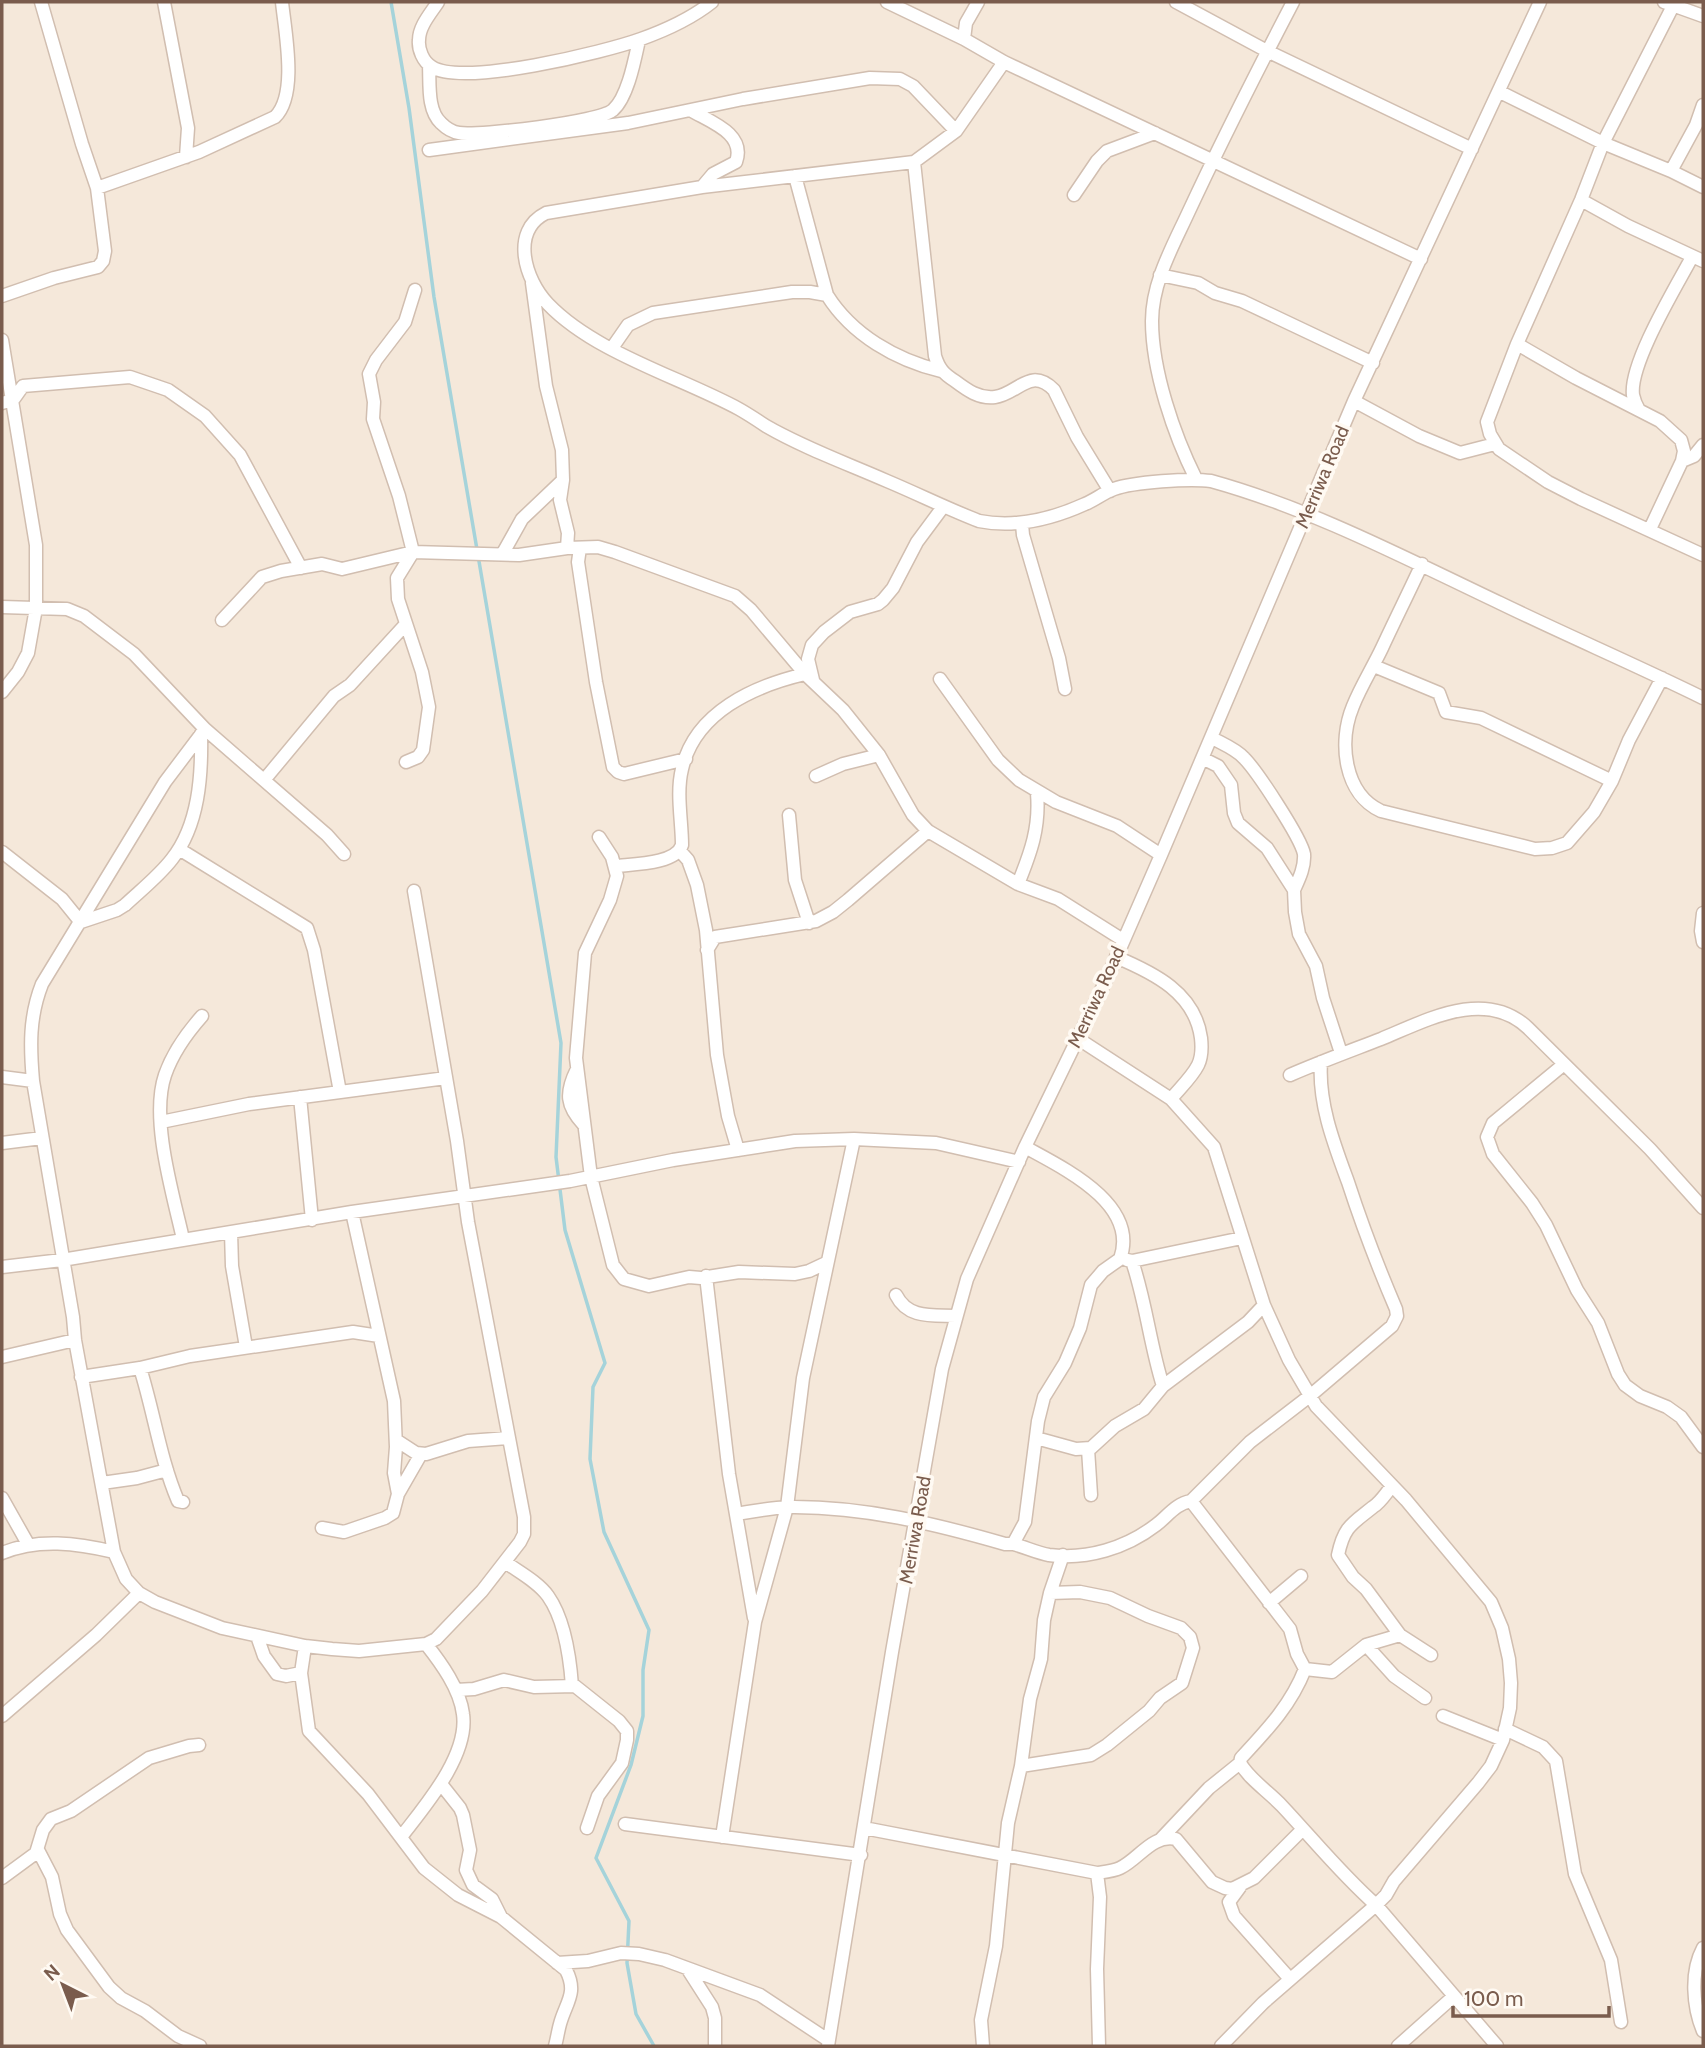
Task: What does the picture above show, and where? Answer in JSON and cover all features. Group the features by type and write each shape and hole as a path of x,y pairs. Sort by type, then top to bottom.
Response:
{"street":[{"path":"2,296 54,278 98,268 105,251 97,188 41,2"},
{"path":"164,2 188,128 186,157"},
{"path":"97,188 186,157 266,122 281,112 286,101 288,63 282,2"},
{"path":"438,2 420,32 418,42 422,56 429,66 436,117 450,131 459,134 521,129 603,116 613,111 623,94 639,40"},
{"path":"429,66 440,71 478,74 563,59 639,40 684,20 712,2"},
{"path":"887,2 964,39 1004,62 1421,258"},
{"path":"964,39 966,23 978,2"},
{"path":"1176,2 1267,51 1472,149"},
{"path":"1196,479 1174,428 1161,381 1152,321 1154,298 1160,275 1213,160 1293,2"},
{"name":"Merriwa Road","path":"828,2043 861,1855 892,1652 942,1369 967,1279 1018,1162 1116,957 1204,759 1354,401 1540,2"},
{"path":"1703,16 1670,3 1603,143 1581,200 1517,344 1487,422 1495,444 1548,482 1703,555"},
{"path":"686,759 624,774 613,767 596,682 578,562 560,500 563,480 562,450 546,386 525,251 530,224 546,213 585,205 702,187 914,162 956,131 1004,62"},
{"path":"429,150 628,123 775,93 883,77 900,79 913,86 956,131"},
{"path":"1500,92 1603,143 1703,187"},
{"path":"1671,171 1700,126 1703,105"},
{"path":"692,111 724,129 734,139 737,151 736,162 713,174 702,187"},
{"path":"1074,195 1107,151 1155,133"},
{"path":"914,162 935,356 941,371"},
{"path":"795,176 827,295 847,322 908,361 941,371 967,390 987,397 996,397 1033,380 1048,384 1054,390 1077,437 1110,491"},
{"path":"1581,200 1698,259 1660,316 1636,371 1632,393 1639,410"},
{"path":"1160,275 1198,283 1214,293 1242,301 1373,363"},
{"path":"531,278 548,304 578,328 612,348 739,409 812,449 979,521 1022,524 1068,512 1110,491 1196,479 1234,488 1307,513 1422,564 1703,698"},
{"path":"406,762 418,757 423,750 429,707 422,672 398,599 397,578 413,552 399,496 373,419 374,402 369,374 376,360 405,322 415,290"},
{"path":"612,348 628,325 653,313 792,292 827,295"},
{"path":"2,340 7,402 36,545 36,608 28,653 18,672 2,692"},
{"path":"1517,344 1576,378 1661,421 1677,435 1684,447 1682,461 1650,529"},
{"path":"7,402 23,386 130,377 167,390 205,416 240,455 301,568"},
{"path":"1354,401 1419,436 1460,453 1495,444"},
{"path":"1682,461 1691,457 1703,445"},
{"path":"503,553 522,519 563,480"},
{"path":"809,677 808,659 812,645 850,612 883,600 893,588 917,542 943,507"},
{"path":"1022,524 1065,689"},
{"path":"222,620 262,577 281,571 322,564 342,569 413,552 519,555 598,547 615,552 735,596 843,710 879,755 913,815 928,831 1018,884 1058,899 1123,940"},
{"path":"1422,564 1352,708 1345,748 1352,783 1362,799 1372,807 1535,849 1552,848 1566,843 1594,812 1662,678"},
{"path":"2,607 67,609 84,617 141,661 203,731 265,779 336,843 344,854"},
{"path":"265,779 334,696 350,685 405,625"},
{"path":"1374,666 1439,693 1446,712 1480,718 1612,781"},
{"path":"616,866 648,863 673,857 680,851 680,782 686,759 700,732 729,704 755,688 809,677"},
{"path":"940,679 999,760 1019,780 1037,793 1117,826 1161,855"},
{"path":"80,921 125,905 166,867 179,849 193,817 201,771 203,731"},
{"path":"203,731 165,782 42,984 35,1001 30,1042 33,1082 81,1377 114,1552 126,1579 139,1593 155,1602 222,1628 305,1646 359,1651 426,1644 442,1633 482,1591 520,1542 525,1529 496,1359 468,1222 414,891"},
{"path":"1212,738 1243,757 1296,837 1304,857 1294,890 1299,934 1316,966 1323,998 1341,1053"},
{"path":"816,776 843,764 879,755"},
{"path":"1204,759 1218,766 1231,785 1234,813 1238,823 1267,848 1294,890"},
{"path":"1018,884 1034,844 1038,824 1037,793"},
{"path":"789,815 795,880 809,923"},
{"path":"707,951 715,937 724,934 757,932 809,923 833,912 928,831"},
{"path":"599,837 616,866 617,876 610,900 585,953 576,1044 577,1069 570,1090 569,1105 585,1126 591,1177 612,1265 621,1276 649,1286 689,1277 739,1272 795,1273 826,1262"},
{"path":"179,849 307,928 314,950 340,1092"},
{"path":"680,851 694,872 706,930 716,1055 738,1150"},
{"path":"2,852 62,899 80,921"},
{"path":"1703,914 1703,942"},
{"path":"1116,957 1147,970 1178,991 1195,1015 1202,1048 1199,1064 1171,1099"},
{"path":"1290,1075 1442,1013 1472,1009 1497,1011 1524,1023 1563,1065 1650,1149 1703,1208"},
{"path":"183,1239 164,1149 161,1122 164,1077 180,1043 202,1016"},
{"path":"1077,1038 1171,1099 1214,1147 1264,1305 1289,1360 1325,1417 1392,1486 1491,1602 1502,1628 1510,1671 1510,1708 1504,1735 1490,1766 1478,1783 1394,1881 1386,1895 1290,1979 1221,2046"},
{"path":"736,1514 787,1507 833,1508 917,1522 1013,1544 1048,1555 1063,1555 1119,1548 1149,1530 1180,1503 1191,1502 1250,1442 1311,1395 1392,1326 1396,1316 1396,1309 1357,1214 1337,1154 1325,1110 1320,1076 1321,1062"},
{"path":"1563,1065 1493,1123 1487,1137 1489,1146 1496,1160 1532,1203 1546,1225 1577,1290 1598,1323 1620,1379 1640,1396 1667,1407 1681,1417 1703,1447"},
{"path":"2,1077 33,1082"},
{"path":"161,1122 249,1104 446,1078"},
{"path":"300,1097 312,1220"},
{"path":"2,1143 42,1138"},
{"path":"722,1837 755,1622 787,1507 803,1378 854,1139"},
{"path":"2,1267 570,1181 795,1141 854,1139 936,1143 1018,1162"},
{"path":"1025,1147 1082,1179 1121,1225 1125,1235 1126,1260 1141,1287 1155,1360 1163,1386"},
{"path":"352,1212 394,1401 394,1472 398,1494"},
{"path":"231,1232 232,1266 246,1347"},
{"path":"1013,1544 1024,1522 1042,1402 1065,1363 1080,1328 1091,1285 1103,1271 1126,1260 1242,1238"},
{"path":"706,1276 720,1410 755,1622"},
{"path":"896,1295 903,1306 913,1313 956,1316"},
{"path":"1036,1438 1076,1450 1088,1449 1115,1426 1144,1409 1163,1386 1248,1322 1264,1305"},
{"path":"81,1377 140,1368 190,1356 353,1332 362,1328 374,1314"},
{"path":"353,1332 379,1336"},
{"path":"2,1357 75,1340"},
{"path":"140,1368 152,1405 167,1470 178,1502 183,1502"},
{"path":"396,1440 421,1454 468,1441 508,1438"},
{"path":"1088,1449 1091,1495"},
{"path":"322,1528 344,1532 393,1513 398,1494 421,1454"},
{"path":"102,1483 167,1470"},
{"path":"1392,1486 1376,1506 1352,1522 1342,1536 1338,1555 1400,1635 1431,1655"},
{"path":"2,1498 28,1544"},
{"path":"1191,1502 1290,1629 1297,1654 1306,1669"},
{"path":"2,1553 28,1544 82,1544 114,1552"},
{"path":"983,2046 981,2020 996,1947 1009,1824 1021,1766 1030,1699 1041,1659 1044,1620 1063,1555"},
{"path":"505,1562 537,1585 549,1598 566,1640 572,1686"},
{"path":"1269,1603 1301,1576"},
{"path":"1021,1766 1091,1755 1107,1745 1160,1698 1182,1683 1193,1648 1190,1637 1181,1628 1110,1598 1080,1592 1050,1593"},
{"path":"2,1716 96,1635 139,1593"},
{"path":"1306,1669 1332,1672 1366,1645 1400,1635"},
{"path":"257,1636 264,1656 277,1674 286,1676 301,1673"},
{"path":"401,1837 441,1784 458,1746 464,1724 456,1690 426,1644"},
{"path":"1366,1645 1394,1676 1425,1698"},
{"path":"305,1646 301,1673 307,1730 368,1794 424,1868 458,1895 501,1917 566,1970 572,1981 572,1993 560,2022 555,2046"},
{"path":"864,1828 1097,1873 1121,1868 1160,1840 1209,1788 1240,1763 1241,1758 1284,1710 1306,1669"},
{"path":"456,1690 474,1689 505,1680 534,1687 575,1686 627,1731 622,1763 598,1796 587,1828"},
{"path":"1443,1716 1543,1747 1556,1761 1575,1874 1611,1960 1621,2022"},
{"path":"2,1878 32,1857 43,1830 51,1819 71,1811 149,1758 199,1745"},
{"path":"1240,1763 1328,1859 1397,1927 1453,1997 1497,2046"},
{"path":"441,1784 463,1815 470,1850 466,1870 473,1885 492,1899 501,1917"},
{"path":"625,1824 861,1855"},
{"path":"1290,1979 1234,1916 1229,1902 1240,1887 1254,1878 1302,1829"},
{"path":"1160,1840 1176,1839 1204,1874 1218,1885 1229,1889 1240,1887"},
{"path":"37,1850 52,1877 60,1914 67,1930 109,1987 178,2036 200,2046"},
{"path":"1097,1873 1100,1898 1097,1969 1099,2046"},
{"path":"1703,1948 1694,1990 1697,2016 1703,2031"},
{"path":"557,1963 588,1961 621,1953 639,1954 687,1968 760,1994 828,2043"},
{"path":"687,1968 712,2007 715,2018 715,2046"},
{"path":"1398,2046 1453,1997"}],"shaded area":[{"path":"2,2 1703,2 1703,2046 2,2046"}],"waterway":[{"path":"391,2 409,108 434,297 561,1043 556,1157 565,1230 605,1363 593,1387 590,1459 604,1532 649,1630 643,1670 643,1716 631,1765 596,1858 629,1921 627,1963 636,2014 654,2046"}]}
